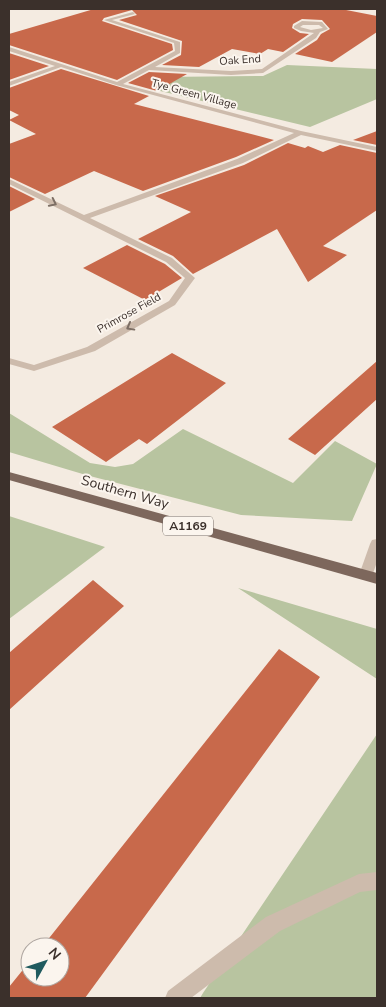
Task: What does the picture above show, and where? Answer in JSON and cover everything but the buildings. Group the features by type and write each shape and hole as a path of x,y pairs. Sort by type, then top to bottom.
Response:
{"main road":[{"name":"Southern Way","path":"9,476 372,577"}],"street":[{"path":"118,84 178,52 177,42 107,20 133,13"},
{"name":"Oak End","path":"150,68 231,73 262,71 314,36 318,31"},
{"name":"Tye Green Village","path":"9,49 118,84 300,133 377,149"},
{"path":"9,84 62,66"},
{"path":"84,218 240,161 300,133"},
{"name":"Primrose Field","path":"9,182 169,260 190,278 172,304 91,348 34,368 9,361"},
{"path":"372,577 377,544"},
{"path":"175,998 273,924 359,883 377,881"}],"green space":[{"path":"287,65 377,69 377,99 310,127 152,89 162,77 263,76"},
{"path":"9,413 90,463 115,467 133,464 183,429 293,483 335,441 377,464 352,521 241,515 86,475 9,452"},
{"path":"9,516 105,547 9,619"},
{"path":"238,588 377,629 377,679"},
{"path":"377,734 377,998 200,998 203,993"}]}
